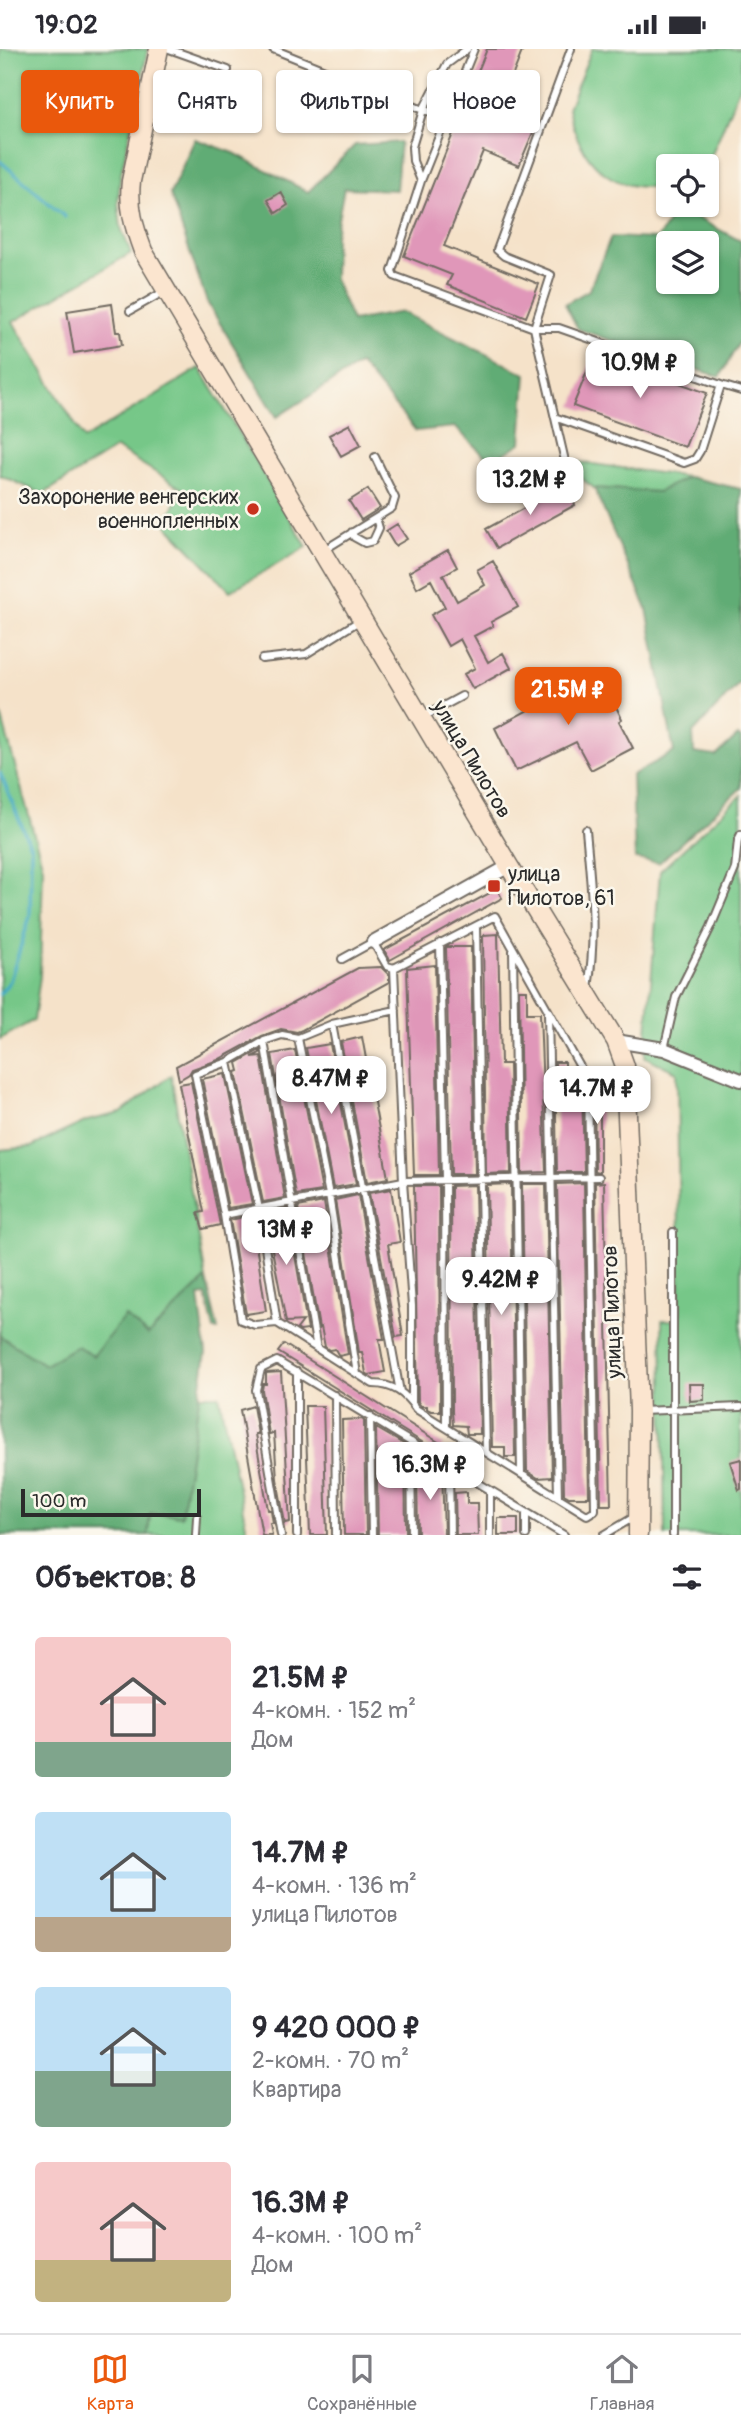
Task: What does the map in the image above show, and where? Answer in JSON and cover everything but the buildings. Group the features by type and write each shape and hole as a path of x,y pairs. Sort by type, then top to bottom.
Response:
{"street":[{"name":"улица Пилотов","path":"159,49 129,201 132,224 143,251 616,1041 625,1066 639,1411 638,1535"},
{"path":"373,942 509,866"},
{"path":"616,1041 664,1049 741,1080"}],"lane":[{"path":"169,49 228,70"},
{"path":"421,181 413,161 412,147 423,110 447,64 467,49"},
{"path":"466,70 474,49"},
{"path":"565,461 534,328 551,275 504,256 497,250 571,49"},
{"path":"277,50 427,111"},
{"path":"440,133 421,181 393,271 394,276 534,328 559,328 741,391"},
{"path":"130,311 166,290"},
{"path":"557,418 684,463 695,459 700,451 720,385"},
{"path":"322,551 392,508 395,498 375,457"},
{"path":"352,532 354,537 365,543 373,541 379,528 376,518"},
{"path":"262,659 306,654 363,619"},
{"path":"421,718 462,696"},
{"path":"586,830 592,887 594,952 587,994"},
{"path":"664,1049 677,997 735,869 741,834"},
{"path":"342,959 373,942 387,966 394,968 495,916 588,1081 595,1510 587,1515 416,1409 400,1392 386,1384 373,1384 276,1323 255,1325 241,1320 225,1215 195,1074 228,1062 264,1041 282,1035 298,1038 332,1024 396,1010"},
{"path":"476,926 486,1452"},
{"path":"440,943 446,1427"},
{"path":"513,949 521,1475"},
{"path":"394,968 403,1181 412,1306 412,1403"},
{"path":"548,1011 558,1497"},
{"path":"332,1024 400,1392"},
{"path":"298,1038 329,1195 357,1374"},
{"path":"264,1041 317,1349"},
{"path":"228,1062 259,1209 276,1323"},
{"path":"225,1215 403,1181 598,1177"},
{"path":"673,1233 673,1535"},
{"path":"281,1535 256,1389 261,1369 277,1361 563,1535"},
{"path":"296,1372 297,1535"},
{"path":"335,1395 336,1535"},
{"path":"639,1411 741,1407"},
{"path":"370,1416 372,1535"},
{"path":"411,1442 412,1535"},
{"path":"449,1465 450,1535"},
{"path":"490,1490 490,1535"},
{"path":"526,1512 526,1535"},
{"path":"604,1535 637,1515"},
{"path":"195,1535 197,1517"}],"green space":[{"path":"0,49 148,49 139,90 139,70 21,70 21,133 130,133 118,202 121,228 131,253 13,322 84,439 200,368 307,547 230,591 164,522 184,490 116,448 43,494 0,475"},
{"path":"592,49 741,49 741,83 713,152 656,154 656,186 630,185 601,171 580,144 568,108"},
{"path":"195,139 234,153 308,192 355,145 400,142 396,190 344,188 335,235 334,279 352,321 402,312 526,374 521,443 491,462 455,427 416,431 360,364 277,417 207,302 170,194"},
{"path":"672,217 695,217 741,241 741,339 720,377 578,329 565,304 589,290 611,237 656,239 656,294 719,294 719,231 662,231"},
{"path":"578,462 688,477 658,492 594,488 566,467"},
{"path":"688,477 741,489 741,681 693,733 694,753 716,756 738,736 741,739 741,788 659,863 635,859 632,775 674,752 647,609 594,488 658,492"},
{"path":"0,711 43,867 40,976 34,1020 0,1039"},
{"path":"741,795 741,1535 665,1535 662,1320 680,1320 677,1072 645,1057 660,871"},
{"path":"171,1075 206,1279 148,1335 93,1356 77,1346 45,1365 0,1336 0,1150 31,1147 87,1121 121,1113"},
{"path":"206,1279 218,1330 214,1330 206,1295 199,1296 206,1353 181,1516 150,1513 148,1535 0,1535 0,1336 45,1365 77,1346 93,1356 125,1316 148,1335"},
{"path":"199,1395 219,1395 248,1535 148,1535 150,1513 181,1515"}],"waterway":[{"path":"0,161 65,217"},
{"path":"0,773 31,848 30,916 10,981 0,994"}],"place":[{"name":"Захоронение венгерских военнопленных","path":"253,509"},
{"name":"улица Пилотов, 61","path":"494,886"}]}
